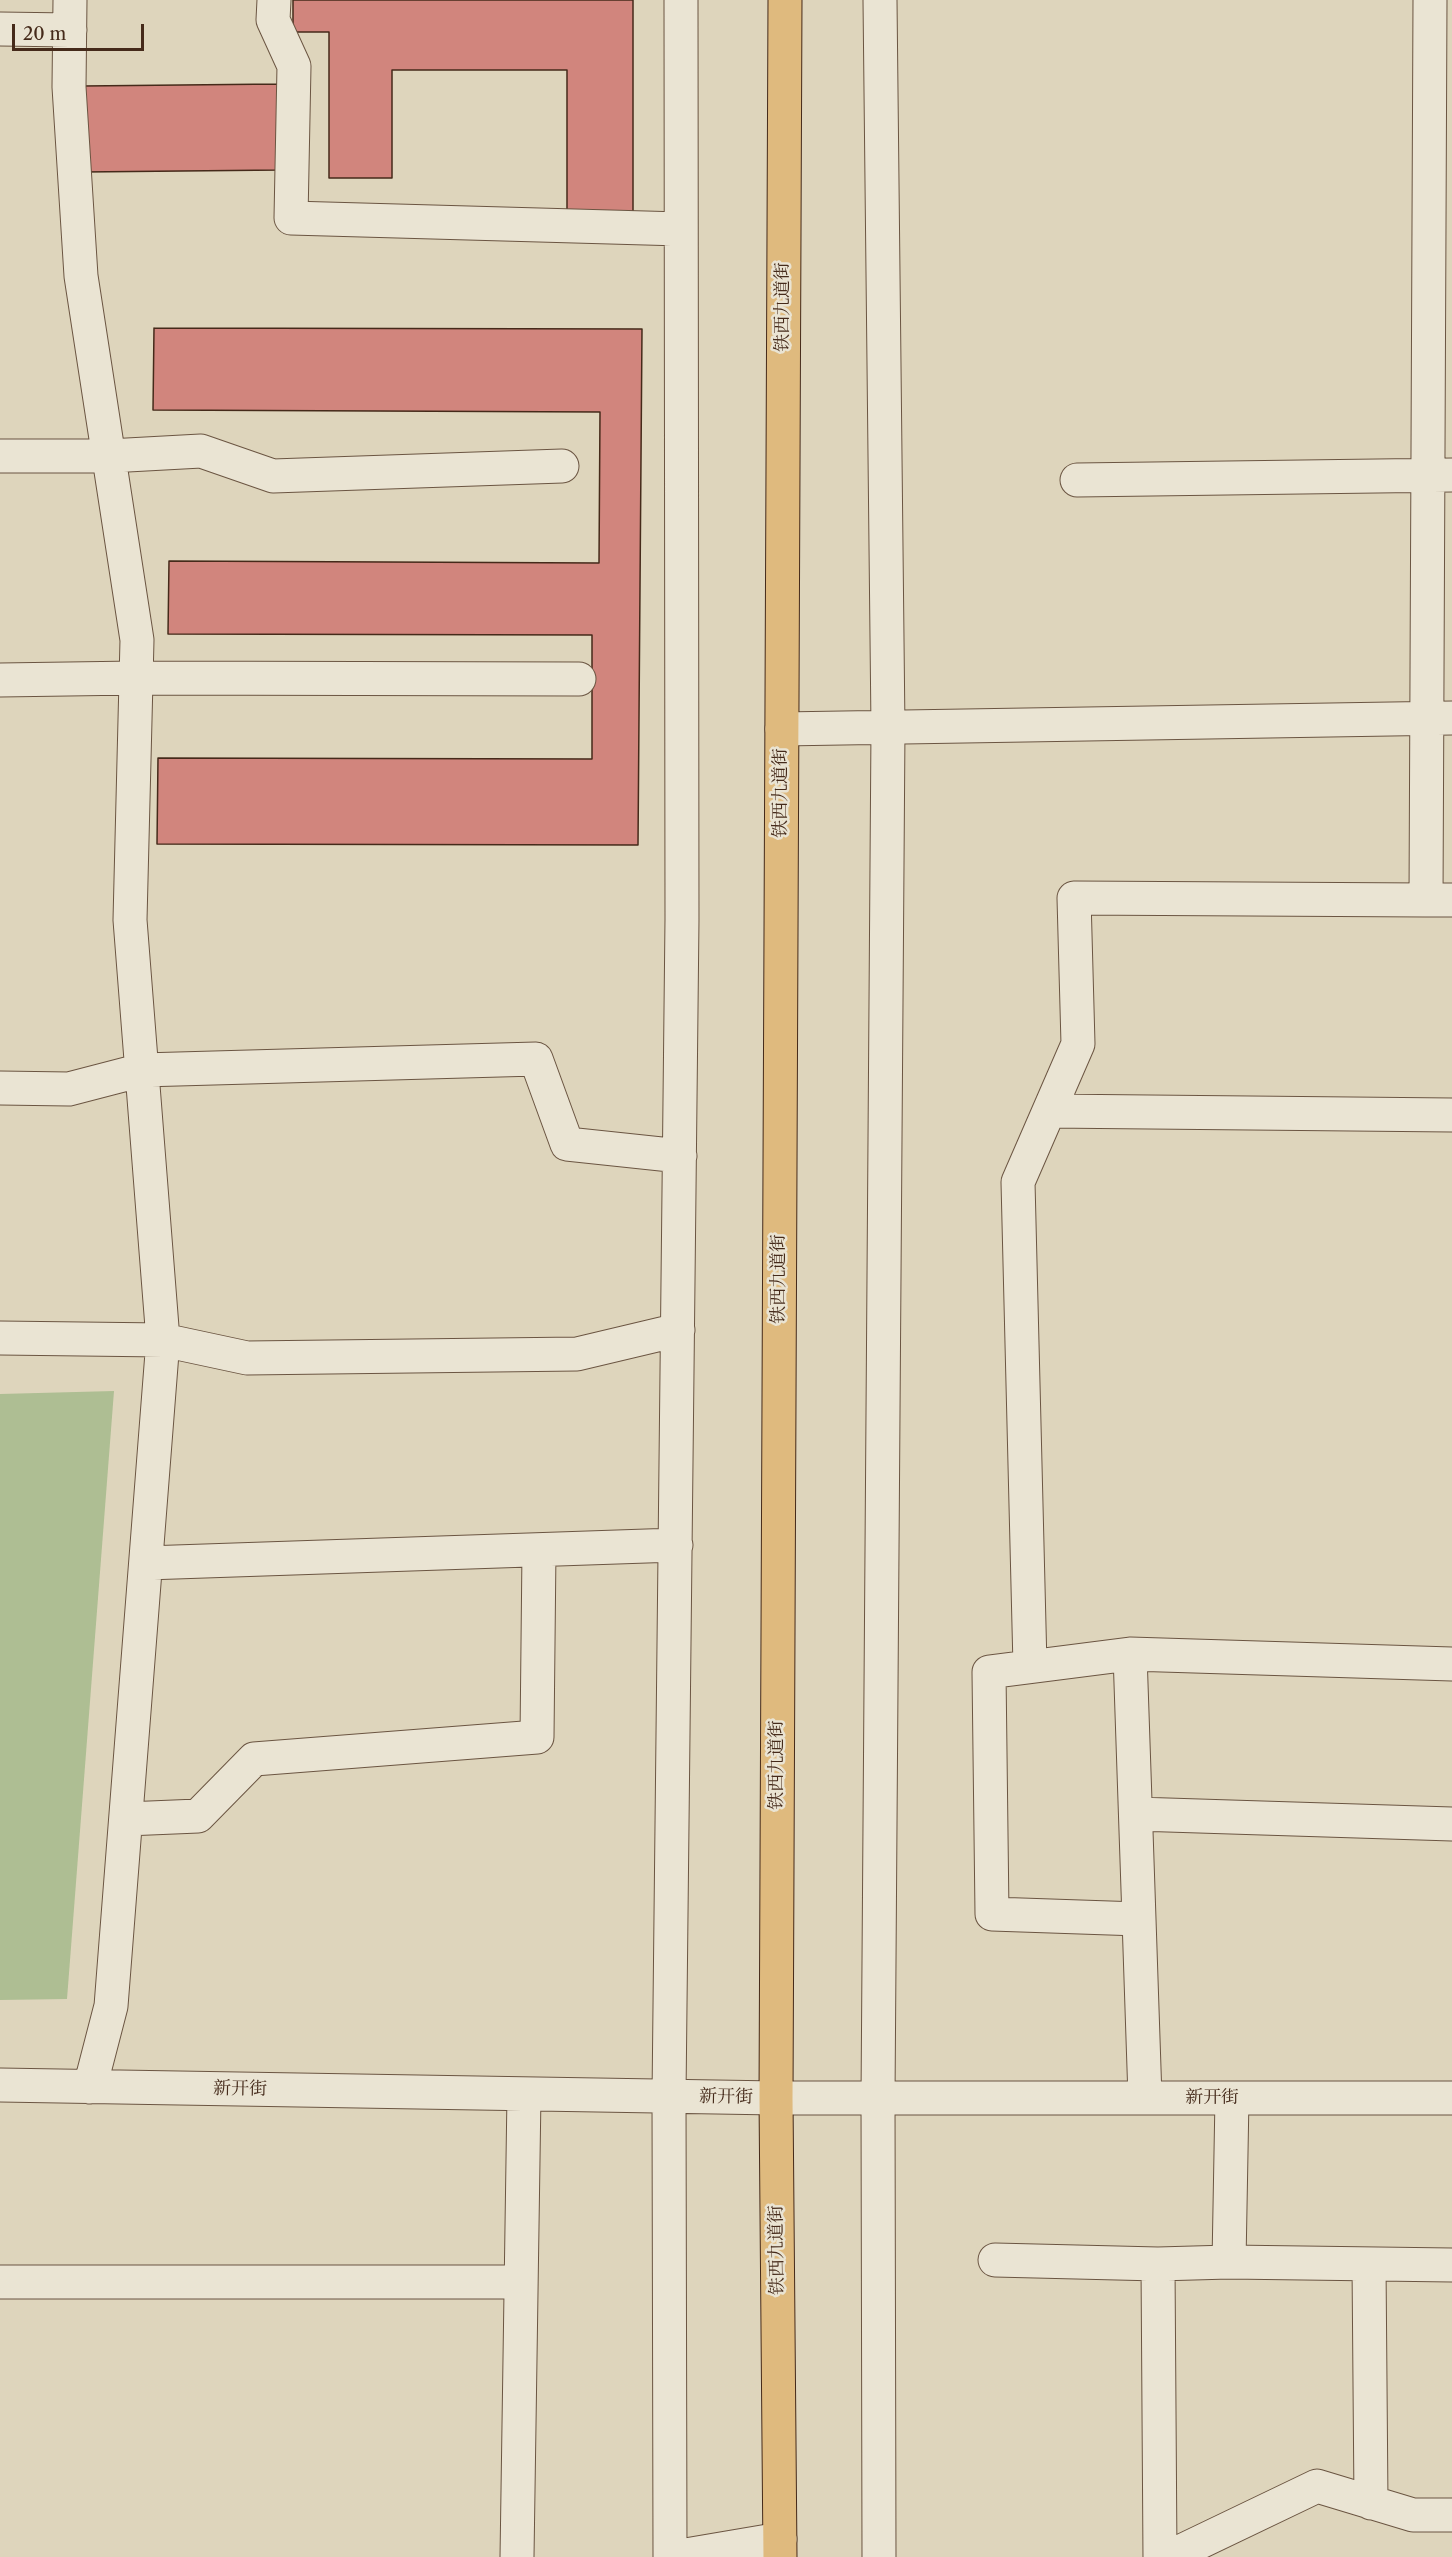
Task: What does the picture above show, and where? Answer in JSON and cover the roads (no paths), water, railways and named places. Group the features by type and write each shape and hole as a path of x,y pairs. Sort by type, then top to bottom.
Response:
{"main road":[{"name":"铁西九道街","path":"780,2548 776,2098 785,0"}],"street":[{"path":"274,0 273,20 294,66 291,218 681,229"},
{"path":"681,0 682,919 669,2096 672,2557 780,2548"},
{"path":"879,2557 878,2098 888,728 880,0"},
{"path":"1030,1666 1018,1182 1078,1044 1074,898 1439,900 1441,42 1430,0"},
{"path":"0,29 70,15 69,87 81,276 137,640 130,920 164,1340 111,2006 90,2087"},
{"path":"0,456 109,456 201,451 273,476 562,466"},
{"path":"1077,480 1440,475"},
{"path":"0,680 579,679"},
{"path":"782,729 1439,718"},
{"path":"0,1088 69,1089 142,1070 536,1059 567,1144 680,1156"},
{"path":"1049,1111 1452,1115"},
{"path":"0,1338 164,1340 247,1358 577,1354 678,1330"},
{"path":"146,1563 676,1545"},
{"path":"126,1818 198,1816 254,1759 537,1737 539,1550"},
{"path":"1130,1654 1145,2098"},
{"path":"1140,1919 992,1914 989,1672 1130,1654 1452,1664"},
{"path":"1136,1814 1452,1824"},
{"name":"新开街","path":"0,2085 776,2098 1452,2098"},
{"path":"517,2557 524,2094"},
{"path":"1229,2262 1232,2098"},
{"path":"995,2260 1158,2264 1229,2262 1452,2265"},
{"path":"1158,2264 1160,2557"},
{"path":"1369,2264 1371,2503"},
{"path":"0,2282 521,2282"},
{"path":"1168,2557 1317,2486 1413,2515 1452,2515"}]}
